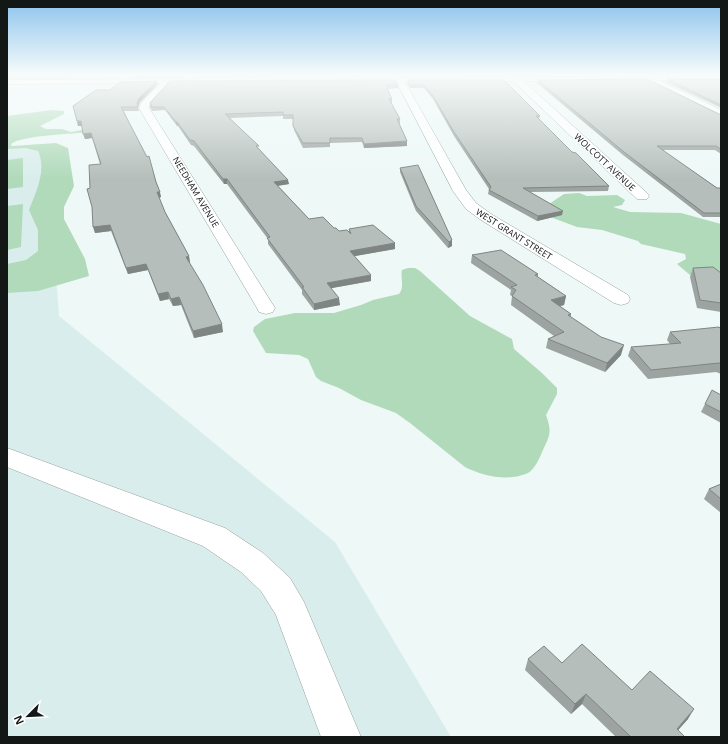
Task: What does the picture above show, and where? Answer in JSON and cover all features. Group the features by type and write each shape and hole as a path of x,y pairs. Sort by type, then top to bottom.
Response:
{"street":[{"name":"NEEDHAM AVENUE","path":"145,110 266,308"},
{"name":"WEST GRANT STREET","path":"415,110 460,191 471,206 492,221 621,300"},
{"name":"WOLCOTT AVENUE","path":"549,110 642,196"},
{"path":"7,457 214,537 238,551 255,565 273,582 293,613 321,682 341,737"}],"shaded area":[{"path":"46,144 59,316 335,542 451,737 7,737 7,148"}],"green space":[{"path":"52,110 64,111 64,114 40,126 46,129 62,129 71,132 86,129 99,132 26,138 11,144 12,146 56,143 68,148 74,186 64,207 64,219 85,259 89,276 38,291 7,293 7,264 26,260 38,251 38,230 29,210 40,181 41,166 38,151 26,148 7,149 7,116"},
{"path":"23,158 23,187 7,189 7,160"},
{"path":"579,193 587,196 617,195 625,200 622,205 613,207 630,212 681,213 721,224 721,285 690,275 677,264 686,259 685,254 641,244 638,241 602,230 577,227 537,212 564,194"},
{"path":"23,204 21,247 7,250 7,206"},
{"path":"415,268 420,271 470,316 512,339 514,349 557,388 557,394 546,415 550,430 549,437 537,463 528,473 512,477 496,477 465,467 396,413 361,400 339,388 321,381 316,377 308,359 299,355 266,353 253,331 254,327 265,319 295,313 334,313 373,300 399,294 402,288 402,270"}],"building":[{"path":"74,110 122,110 147,157 149,156 160,192 157,192 165,212 189,256 186,257 203,285 222,324 193,331 179,297 171,299 168,292 158,294 146,264 126,268 110,225 93,227 92,207 87,189 90,188 89,165 101,164 91,133 83,134 81,121 77,121"},
{"path":"166,110 395,110 400,119 397,119 407,141 364,144 362,138 330,138 330,143 303,143 293,126 293,115 283,115 283,112 225,114 259,146 256,146 288,180 274,182 309,219 323,217 334,228 339,231 347,230 351,234 349,229 373,225 395,243 350,251 371,275 327,283 339,298 314,304 302,287 304,287 267,238 270,237 227,179 223,179 194,141 190,140"},
{"path":"441,110 534,110 540,116 536,116 609,186 523,188 563,211 538,216 489,190 491,187"},
{"path":"573,110 710,110 721,115 721,149 716,146 657,146 717,188 721,188 721,213 704,213 624,152"},
{"path":"418,165 452,240 449,242 416,206 400,168"},
{"path":"501,250 538,274 535,275 566,296 551,300 571,314 568,315 601,337 624,345 607,363 548,339 564,332 512,296 516,290 511,287 517,285 472,255"},
{"path":"713,267 721,273 721,303 700,300 693,268"},
{"path":"719,327 721,329 721,364 651,370 631,347 681,343 670,332"},
{"path":"712,390 721,395 721,412 705,404"},
{"path":"721,484 721,499 709,489"},
{"path":"582,644 632,690 650,671 694,709 677,729 685,737 631,737 586,694 575,704 528,659 544,646 562,663"}]}
